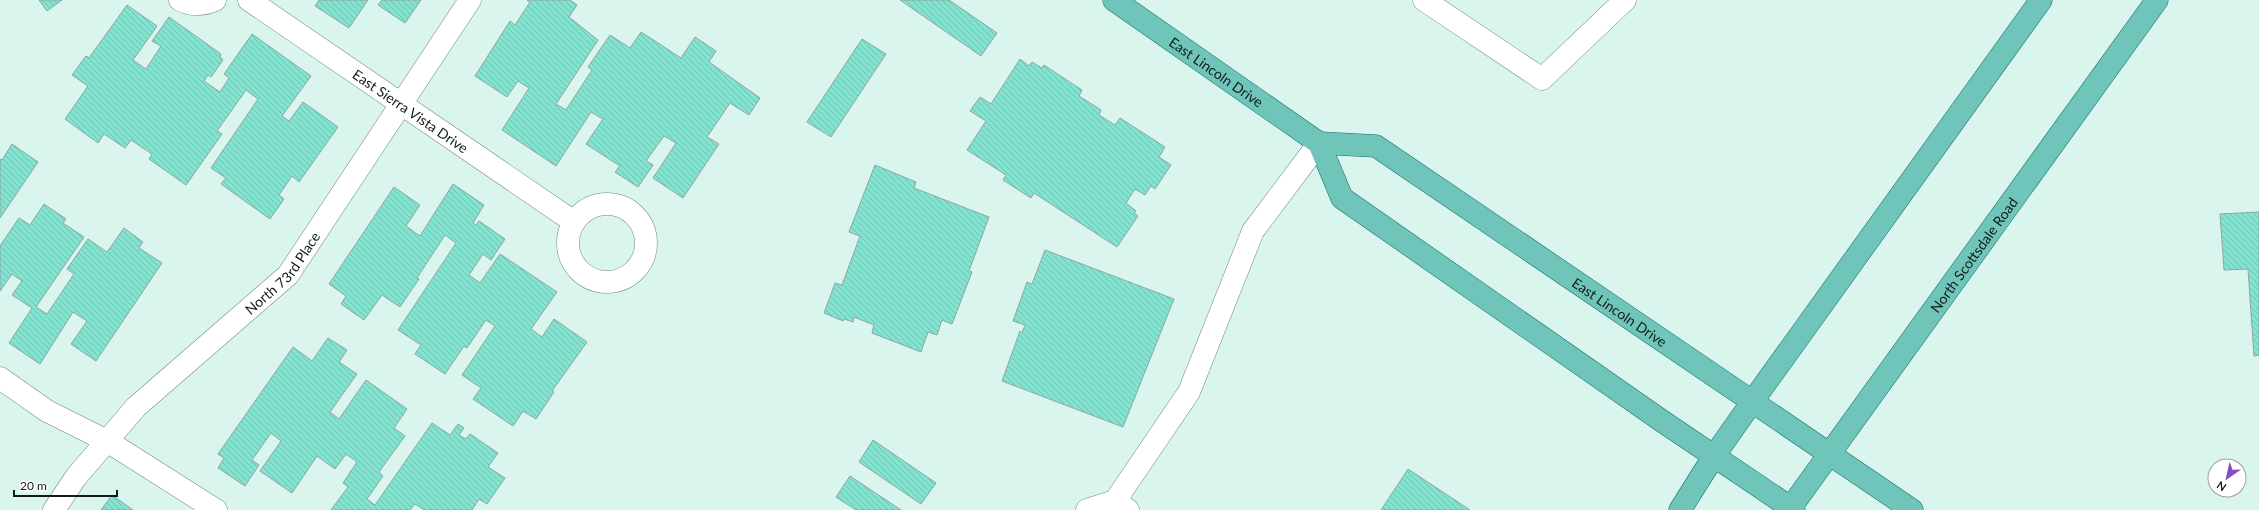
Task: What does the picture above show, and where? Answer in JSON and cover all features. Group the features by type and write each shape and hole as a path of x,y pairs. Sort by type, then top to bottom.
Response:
{"main road":[{"name":"East Lincoln Drive","path":"1114,0 1319,143 1376,146 1912,510"},
{"path":"1680,510 1714,456 1752,402 2041,0"},
{"name":"North Scottsdale Road","path":"1791,509 1828,454 2157,0"},
{"path":"1319,143 1342,198 1791,509"}],"street":[{"path":"180,0 195,4 209,3 215,0"},
{"name":"East Sierra Vista Drive","path":"248,0 574,222"},
{"name":"North 73rd Place","path":"54,510 76,477 136,407 288,276 470,0"},
{"path":"1424,0 1542,79 1625,0"},
{"path":"1087,510 1120,507 1189,392 1253,231 1319,143"},
{"path":"0,378 47,411 107,441 216,510"}],"building":[{"path":"39,0 62,0 47,11"},
{"path":"319,0 368,0 349,28 315,6"},
{"path":"382,0 421,0 405,23 378,5"},
{"path":"527,0 570,0 577,5 569,17 598,40 556,104 566,110 592,70 588,67 610,35 630,48 641,32 681,58 695,37 716,51 709,62 760,98 749,115 730,103 707,137 719,144 683,198 653,178 676,143 664,136 646,161 653,165 638,187 615,172 620,166 586,144 603,119 591,112 556,166 502,130 529,88 518,81 507,97 475,76 510,21 515,25 530,2"},
{"path":"900,0 949,0 997,33 981,56"},
{"path":"127,5 157,26 133,60 146,69 161,46 152,41 169,17 221,54 220,57 223,60 211,77 208,75 204,81 220,92 229,78 224,74 252,34 311,76 282,116 289,121 303,102 338,127 299,182 292,176 279,195 284,199 270,219 221,184 226,178 211,168 258,99 246,90 217,131 222,134 186,185 149,159 152,154 131,140 125,148 104,134 98,143 65,119 88,86 72,75 86,56 89,58"},
{"path":"862,39 886,54 831,137 807,122"},
{"path":"1020,59 1029,66 1032,62 1042,68 1044,65 1082,90 1079,96 1101,110 1099,115 1115,125 1120,118 1165,147 1159,157 1171,165 1155,189 1151,186 1145,195 1135,189 1126,203 1136,211 1134,213 1138,216 1117,247 1034,193 1031,198 1003,180 1006,175 967,150 986,121 970,111 980,97 991,104"},
{"path":"12,144 38,162 0,218 0,159 2,160"},
{"path":"875,165 916,182 914,188 989,217 969,271 972,272 952,324 942,320 937,335 928,332 921,352 872,333 874,325 854,317 853,322 844,319 843,321 824,313 835,283 842,285 860,236 849,232"},
{"path":"453,184 484,205 473,223 476,225 479,221 505,239 491,260 483,254 469,275 480,283 500,254 557,292 531,329 542,337 554,319 587,342 552,391 554,392 536,419 523,411 513,426 473,399 481,388 462,375 495,326 486,320 467,348 464,346 445,374 415,354 421,345 398,330 456,243 445,235 417,278 419,279 400,307 382,295 364,320 341,304 346,296 329,284 394,187 420,205 406,226 420,236"},
{"path":"44,204 66,219 63,223 84,237 36,307 47,314 74,274 67,269 88,239 107,252 124,228 143,242 139,248 162,263 96,361 71,344 87,321 73,312 40,364 9,343 32,308 12,295 22,281 12,274 0,291 0,246 19,218 30,225"},
{"path":"2259,212 2259,355 2254,356 2248,269 2224,270 2220,214"},
{"path":"1045,250 1174,299 1123,427 1002,381 1020,331 1022,333 1025,325 1013,321 1027,282 1032,284"},
{"path":"328,338 347,350 339,362 357,374 330,412 339,419 366,380 407,409 394,428 405,436 379,472 383,476 367,499 375,505 432,423 450,435 458,424 464,428 459,435 466,439 470,434 498,453 488,467 505,478 487,504 479,499 472,510 424,510 415,504 410,510 331,510 348,487 343,483 357,462 346,454 335,469 317,456 292,493 260,471 281,441 271,433 252,460 259,465 245,486 218,468 224,458 218,454 293,347 312,361"},
{"path":"873,440 936,483 921,504 859,462"},
{"path":"1408,469 1470,510 1381,510"},
{"path":"850,476 901,510 856,510 836,497"},
{"path":"112,495 133,510 101,510"}]}
